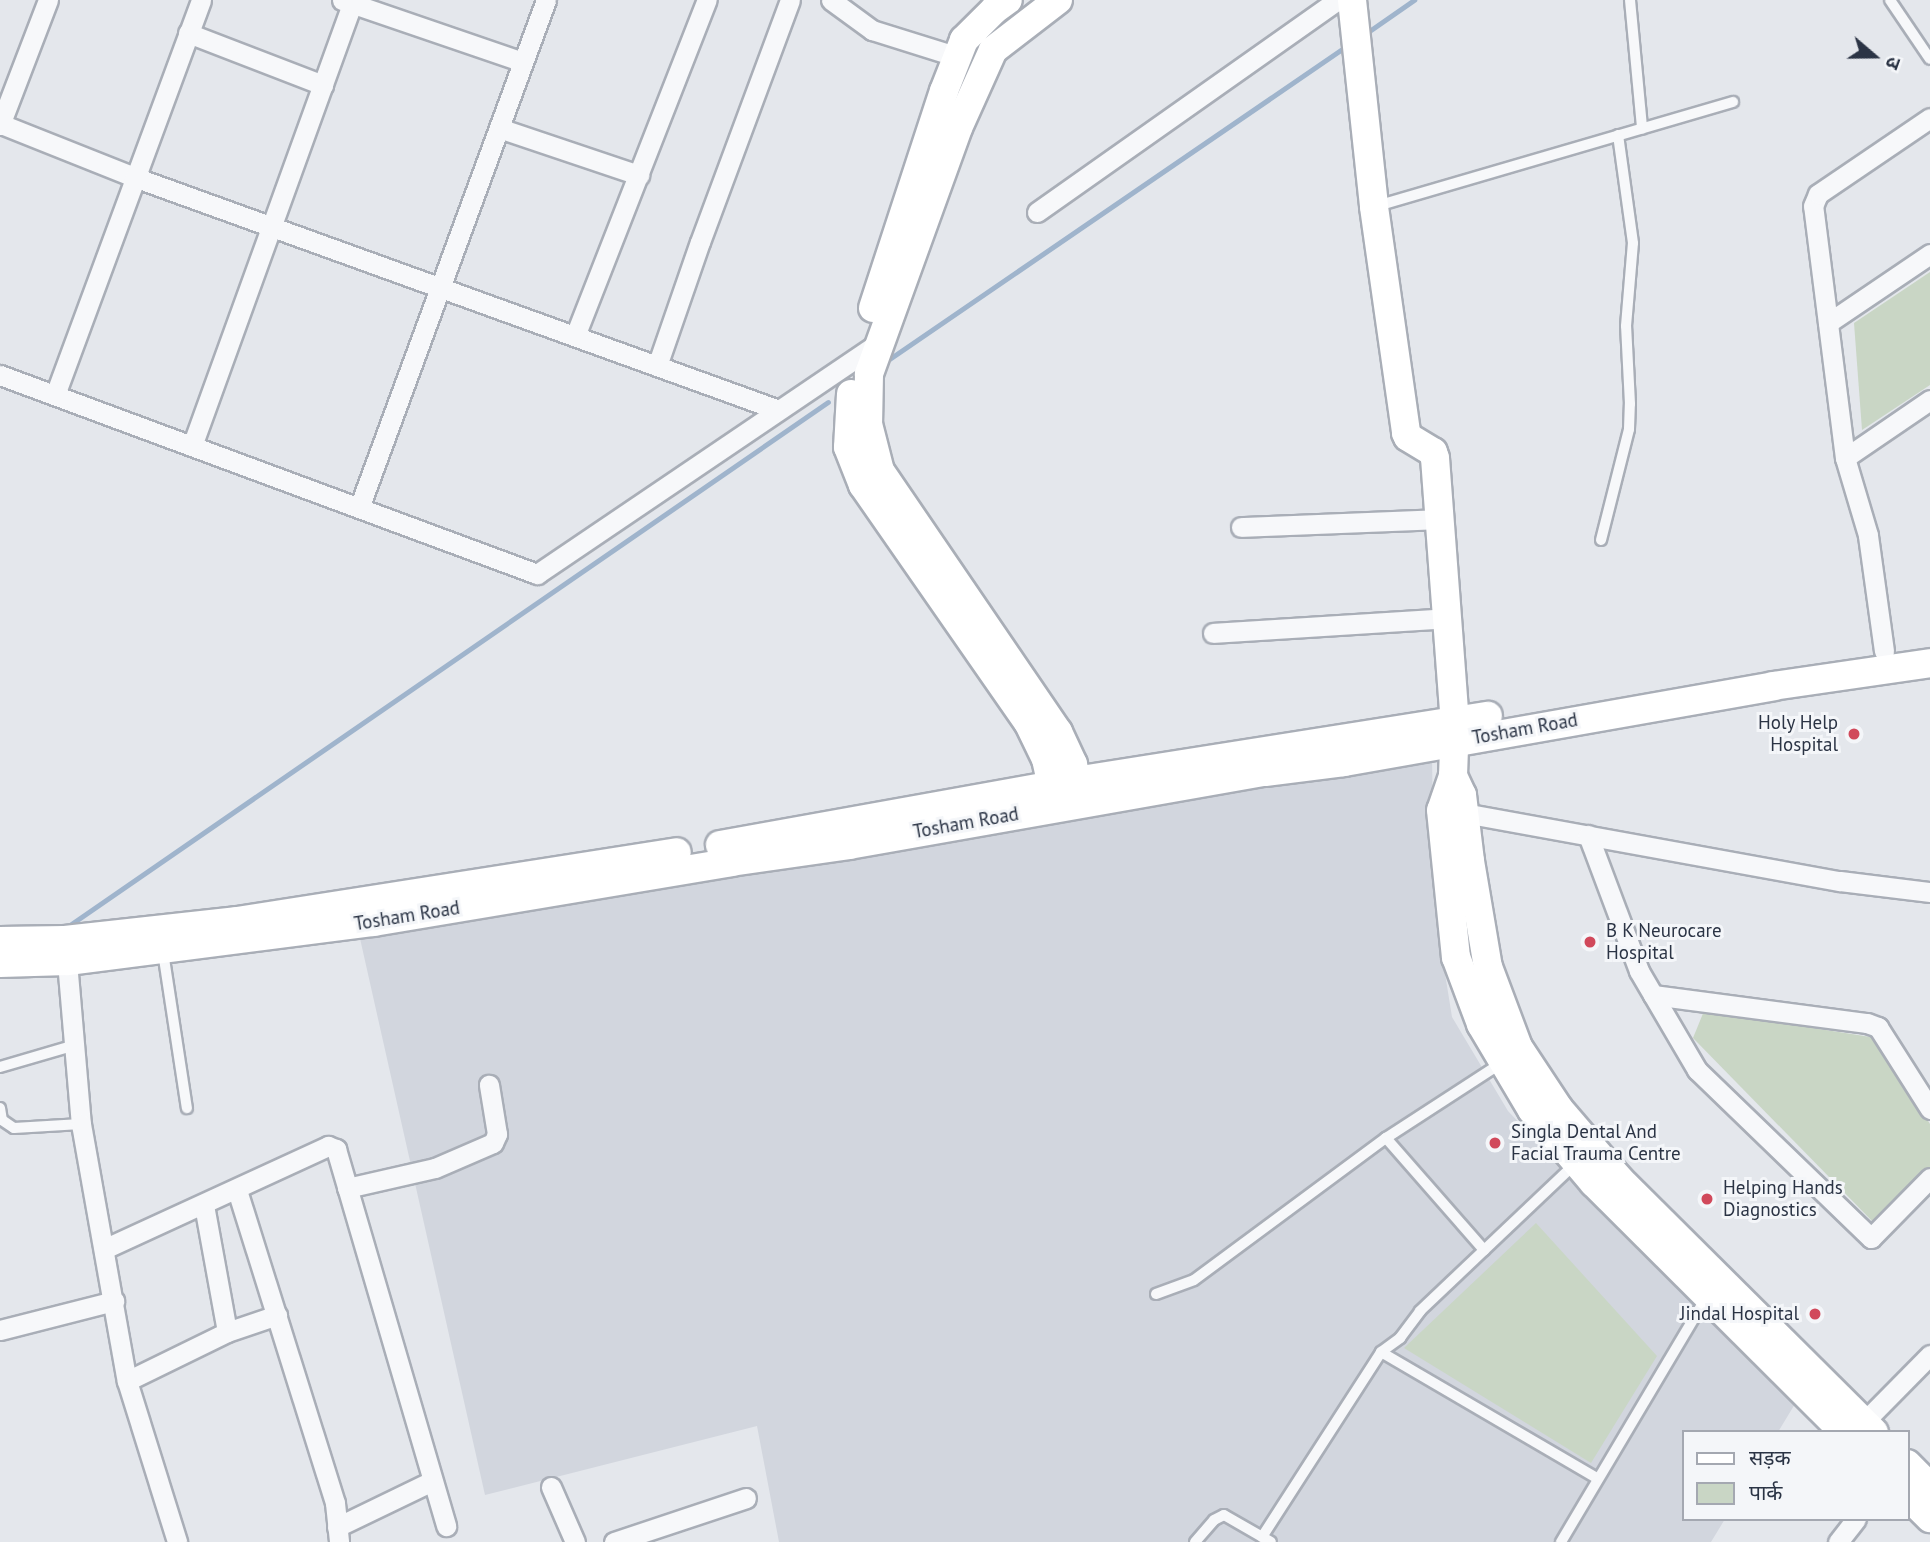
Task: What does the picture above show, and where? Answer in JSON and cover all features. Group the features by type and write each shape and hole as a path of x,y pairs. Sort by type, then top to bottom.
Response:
{"main road":[{"path":"1008,0 964,40 944,91 853,373 848,447 863,485 1028,722 1067,794"},
{"path":"1058,0 993,50 958,128 869,374 868,424 880,471 1041,703 1058,732 1067,794"},
{"path":"1352,0 1374,207 1406,433 1408,437 1433,452 1436,458 1449,618 1454,731 1453,811 1461,890 1455,957 1481,1024 1532,1110 1584,1155 1715,1289 1859,1429"},
{"name":"Tosham Road","path":"1454,731 1884,651 1930,647"},
{"name":"Tosham Road","path":"0,963 238,921 1067,794 1454,731 1930,663"},
{"name":"Tosham Road","path":"0,941 66,951 163,950 374,922 731,862 849,845 1067,794"},
{"path":"1461,890 1518,1047 1559,1109 1584,1155"},
{"path":"1909,1466 1930,1487"},
{"path":"1909,1497 1930,1518"}],"street":[{"path":"48,0 0,125 134,177 776,409"},
{"path":"55,395 201,0"},
{"path":"359,508 546,0"},
{"path":"575,336 706,0"},
{"path":"657,366 790,0"},
{"path":"831,0 872,30 958,57"},
{"path":"1037,212 1338,0"},
{"path":"192,446 323,85 347,2 523,62"},
{"path":"188,33 323,85"},
{"path":"1884,651 1868,535 1845,458 1814,200 1930,118"},
{"path":"499,128 639,175"},
{"path":"1828,323 1930,254"},
{"path":"0,375 537,574 776,409 881,341"},
{"path":"1845,458 1930,400"},
{"path":"1241,527 1439,519"},
{"path":"1213,633 1449,618"},
{"path":"1453,811 1840,880 1930,892"},
{"path":"1588,835 1639,971 1697,1070 1871,1238 1930,1178"},
{"path":"66,951 81,1124 127,1381 177,1542"},
{"path":"1653,995 1867,1023 1878,1027 1930,1110"},
{"path":"347,1188 435,1168 492,1143 498,1134 489,1085"},
{"path":"104,1249 205,1205 328,1146 337,1149 446,1526"},
{"path":"237,1190 335,1503 338,1535 432,1481"},
{"path":"205,1205 227,1332"},
{"path":"0,1330 114,1301"},
{"path":"127,1381 227,1332 277,1315"},
{"path":"1859,1429 1930,1355"},
{"path":"551,1486 575,1542"},
{"path":"614,1542 746,1498"},
{"path":"1838,1542 1854,1521"}],"lane":[{"path":"1630,0 1642,128"},
{"path":"1890,0 1930,59"},
{"path":"1374,207 1733,102"},
{"path":"1601,540 1629,429 1626,326 1633,243 1618,135"},
{"path":"163,950 187,1108"},
{"path":"0,1066 75,1045"},
{"path":"1156,1294 1194,1280 1386,1138 1503,1062"},
{"path":"0,1108 2,1120 14,1128 81,1124"},
{"path":"1386,1138 1484,1250"},
{"path":"1195,1542 1214,1520 1224,1515 1267,1539 1381,1352 1400,1338 1420,1311 1584,1155"},
{"path":"1561,1542 1715,1289"},
{"path":"1381,1352 1598,1479"}],"shaded area":[{"path":"1432,754 1434,905 1452,1017 1508,1111 1650,1260 1798,1399 1779,1430 1682,1430 1682,1521 1724,1521 1711,1542 779,1542 757,1426 485,1495 359,934"}],"green space":[{"path":"1930,272 1930,385 1862,430 1854,323"},
{"path":"1704,1011 1877,1038 1930,1124 1930,1167 1875,1224 1693,1038"},
{"path":"1536,1223 1657,1356 1591,1463 1404,1348"}],"waterway":[{"path":"1365,34 1414,0"},
{"path":"885,362 1348,45"},
{"path":"64,929 828,402"}],"place":[{"name":"Holy Help Hospital","path":"1854,734"},
{"name":"B K Neurocare Hospital","path":"1590,942"},
{"name":"Singla Dental And Facial Trauma Centre","path":"1495,1143"},
{"name":"Helping Hands Diagnostics","path":"1707,1199"},
{"name":"Jindal Hospital","path":"1815,1314"}]}
